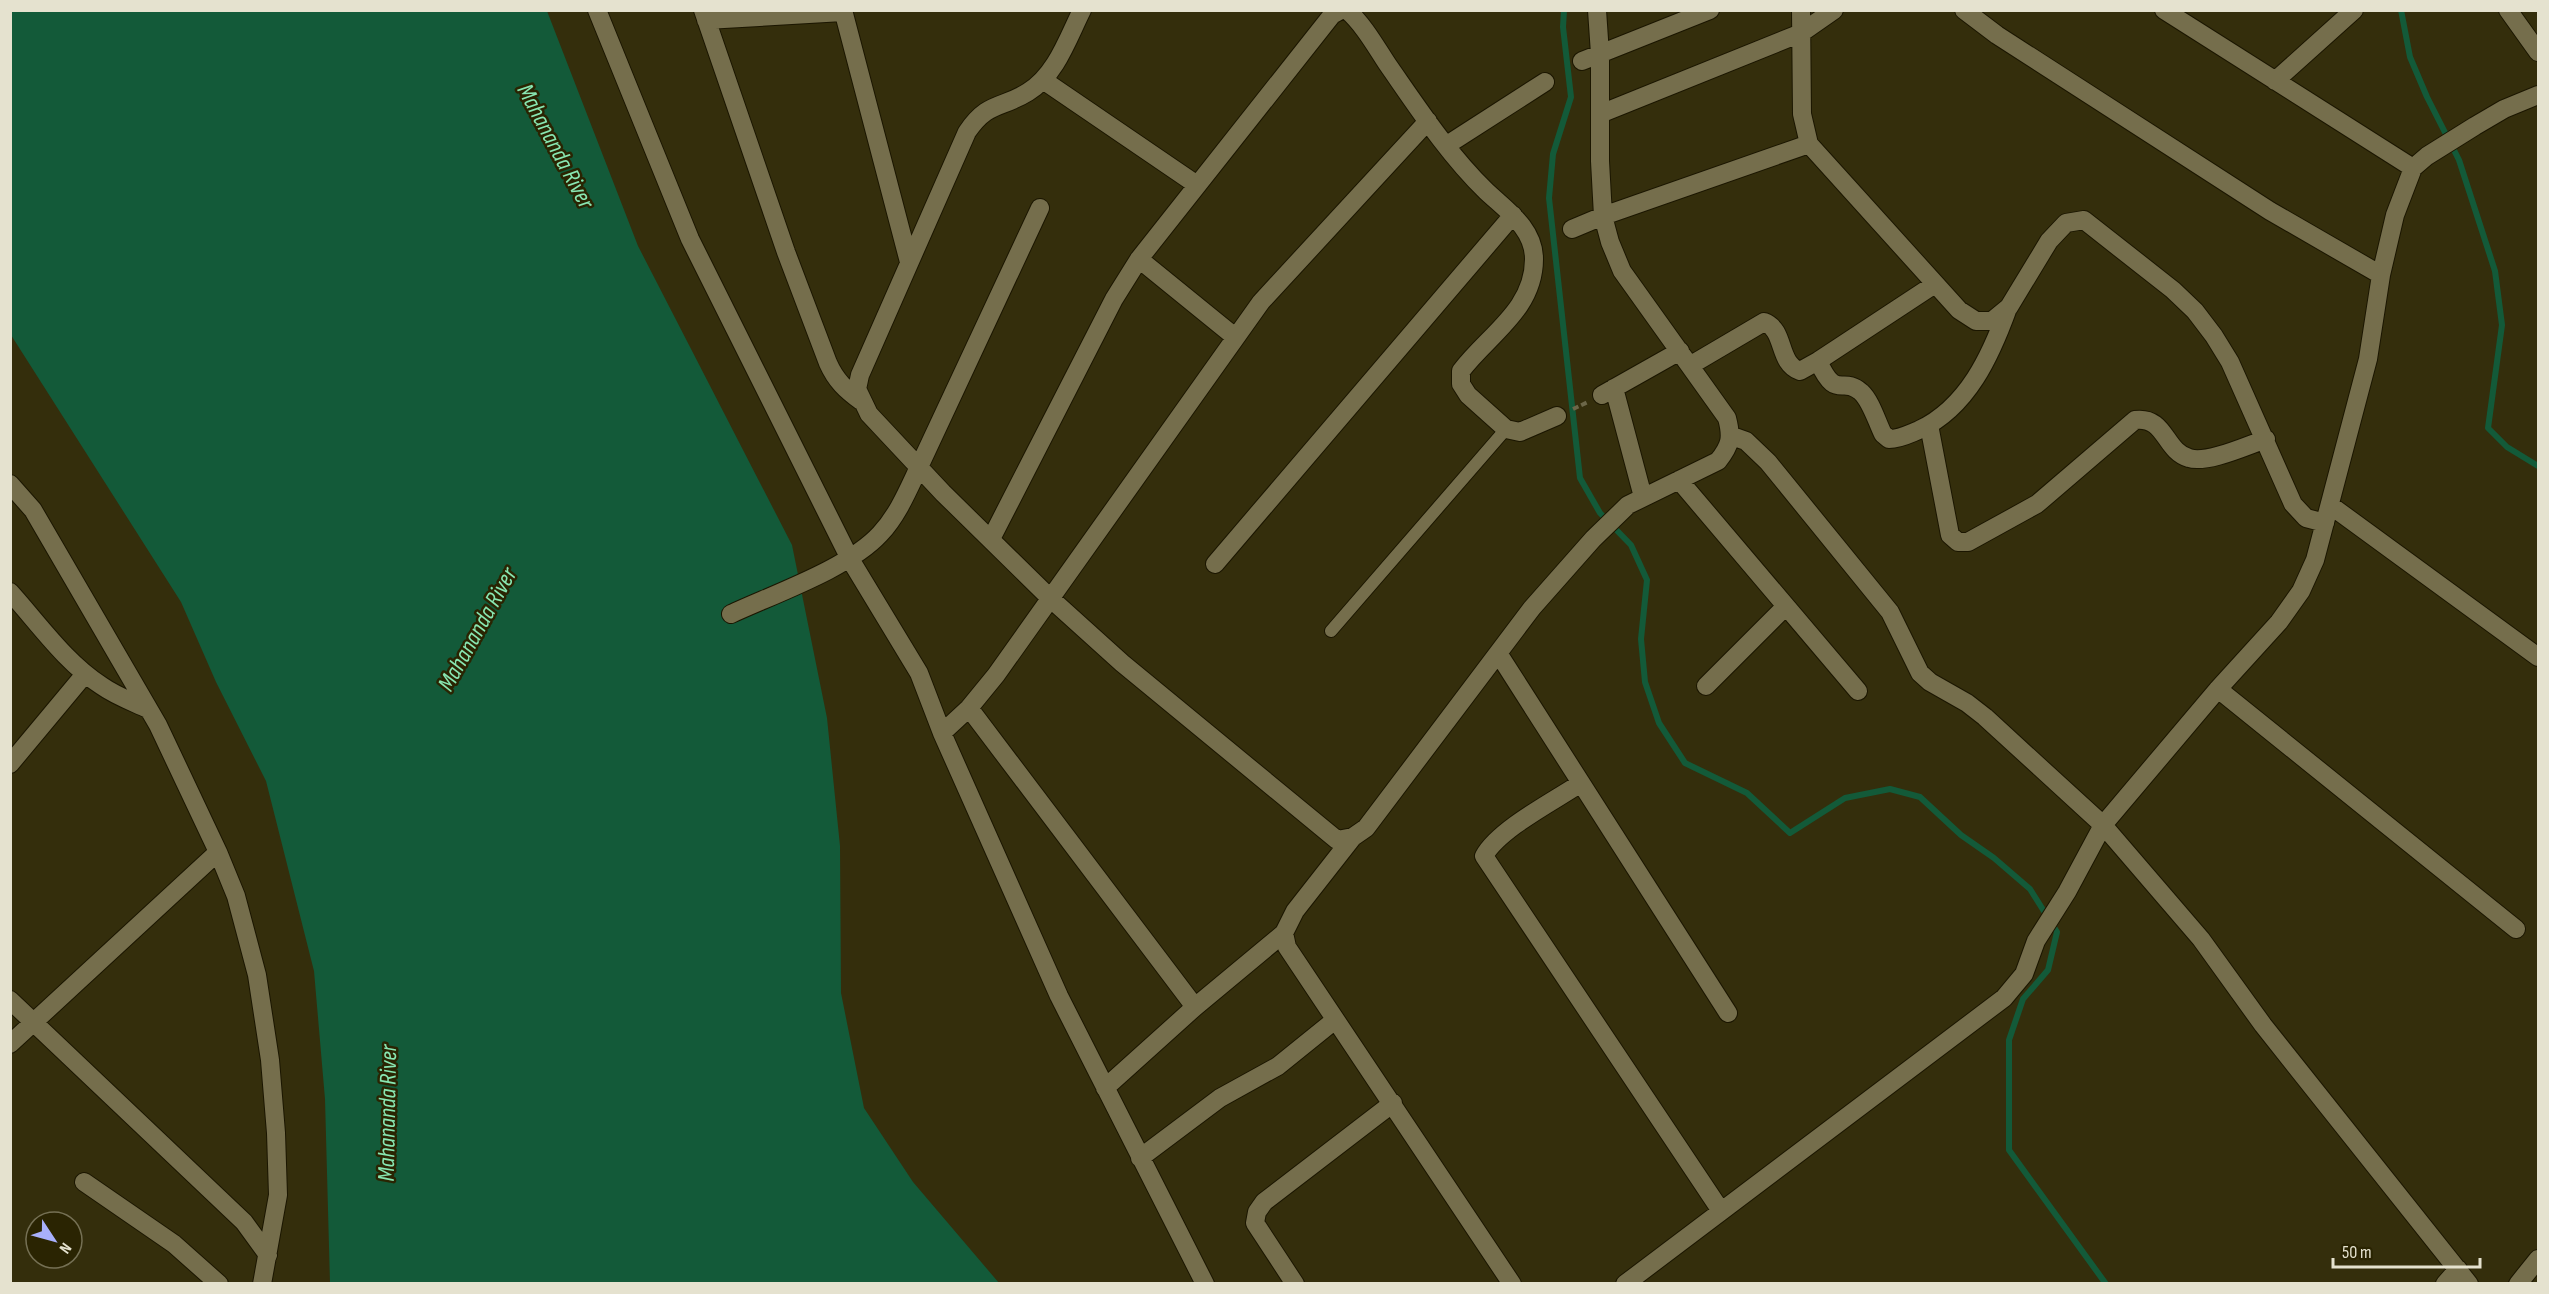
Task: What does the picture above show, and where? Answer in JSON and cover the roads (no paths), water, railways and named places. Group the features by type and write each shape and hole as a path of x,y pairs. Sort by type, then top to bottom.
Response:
{"street":[{"path":"597,10 690,239 850,559 918,673 942,733 1059,996 1205,1284"},
{"path":"1082,10 1052,69 1043,80 1027,93 991,107 977,117 967,132 860,375 857,389 869,414 1050,598 1122,663 1321,829 1337,840 1353,837"},
{"path":"991,539 1114,299 1139,259 1332,15 1341,10"},
{"path":"1347,10 1469,173 1513,215 1535,240 1534,258 1526,295 1518,309 1461,371 1461,384 1468,395 1506,429 1520,432 1557,416"},
{"path":"1106,1088 1284,933 1295,910 1353,837 1366,828 1532,608 1593,539 1636,501 1718,461 1728,449 1732,436 1727,418 1622,271 1603,216 1597,10"},
{"path":"1582,61 1710,10"},
{"path":"1801,10 1802,114 1809,144 1959,310 1976,321 1992,321 2008,307"},
{"path":"1600,114 1802,33 1834,10"},
{"path":"1964,10 1997,35 2270,211 2381,276"},
{"path":"2164,10 2275,81 2420,162"},
{"path":"2275,81 2354,10"},
{"path":"2508,10 2538,52"},
{"path":"861,401 843,388 828,363 786,252 705,15 843,11 909,262"},
{"path":"1043,80 1197,185"},
{"path":"1447,145 1545,82"},
{"path":"1624,1284 2004,998 2024,974 2031,952 2043,929 2067,892 2103,825 2218,689 2279,622 2301,591 2315,560 2368,359 2381,276 2395,215 2420,162 2504,109 2538,95"},
{"path":"942,733 969,708 996,675 1261,302 1428,121"},
{"path":"1572,229 1809,144"},
{"path":"731,614 850,559 881,533 904,498 1040,208"},
{"path":"1215,564 1513,215"},
{"path":"1818,361 1830,383 1863,393 1883,434 1889,439 1899,439 1929,425 1945,413 1981,370 2008,307 2049,242 2066,224 2084,220 2164,283 2195,311 2230,362 2293,504 2306,518 2325,523"},
{"path":"1139,259 1235,337"},
{"path":"1636,501 1608,392 1764,322 1770,324 1777,332 1787,362 1793,368 1800,370 1818,361 1935,284"},
{"path":"1929,425 1950,535 1958,542 1968,542 2037,504 2135,420 2147,419 2156,424 2175,449 2189,458 2204,459 2266,439"},
{"path":"1732,436 1746,441 1768,462 1890,612 1920,673 1930,682 1967,703 1985,717 2103,825 2201,939 2263,1024 2464,1276 2445,1284"},
{"path":"1679,480 1858,691"},
{"path":"10,484 33,510 158,725 218,852 236,896 257,975 270,1060 276,1133 278,1196 262,1284"},
{"path":"2330,505 2538,657"},
{"path":"10,592 49,638 85,674 103,687 148,709"},
{"path":"1706,686 1786,606"},
{"path":"1498,653 1728,1013"},
{"path":"10,764 85,674"},
{"path":"2218,689 2516,929"},
{"path":"969,708 1196,1008"},
{"path":"1581,783 1502,835 1489,847 1484,856 1721,1211"},
{"path":"10,1044 218,852"},
{"path":"1284,933 1287,947 1294,961 1393,1103 1512,1284"},
{"path":"10,1000 244,1222 268,1255"},
{"path":"1140,1158 1220,1098 1278,1066 1335,1020"},
{"path":"1295,1284 1258,1228 1257,1212 1264,1202 1393,1103"},
{"path":"84,1182 174,1244 219,1284"},
{"path":"2518,1284 2538,1259"}],"lane":[{"path":"1331,631 1506,429"}],"water":[{"name":"Mahananda River","path":"10,11 547,11 638,246 792,545 827,718 840,846 841,993 864,1108 913,1182 999,1283 330,1283 325,1099 314,971 266,781 216,682 181,602 11,335"}],"waterway":[{"path":"1564,10 1563,27 1571,97 1553,154 1549,198 1580,478 1600,513 1631,545 1647,580 1641,639 1645,682 1659,723 1685,763 1747,793 1790,833 1845,798 1890,789 1920,797 1961,835 1994,858 2030,889 2057,932 2048,970 2023,999 2009,1040 2009,1150 2106,1284"},
{"path":"2401,10 2410,57 2427,97 2459,160 2495,271 2502,325 2488,428 2507,447 2538,466"}]}
